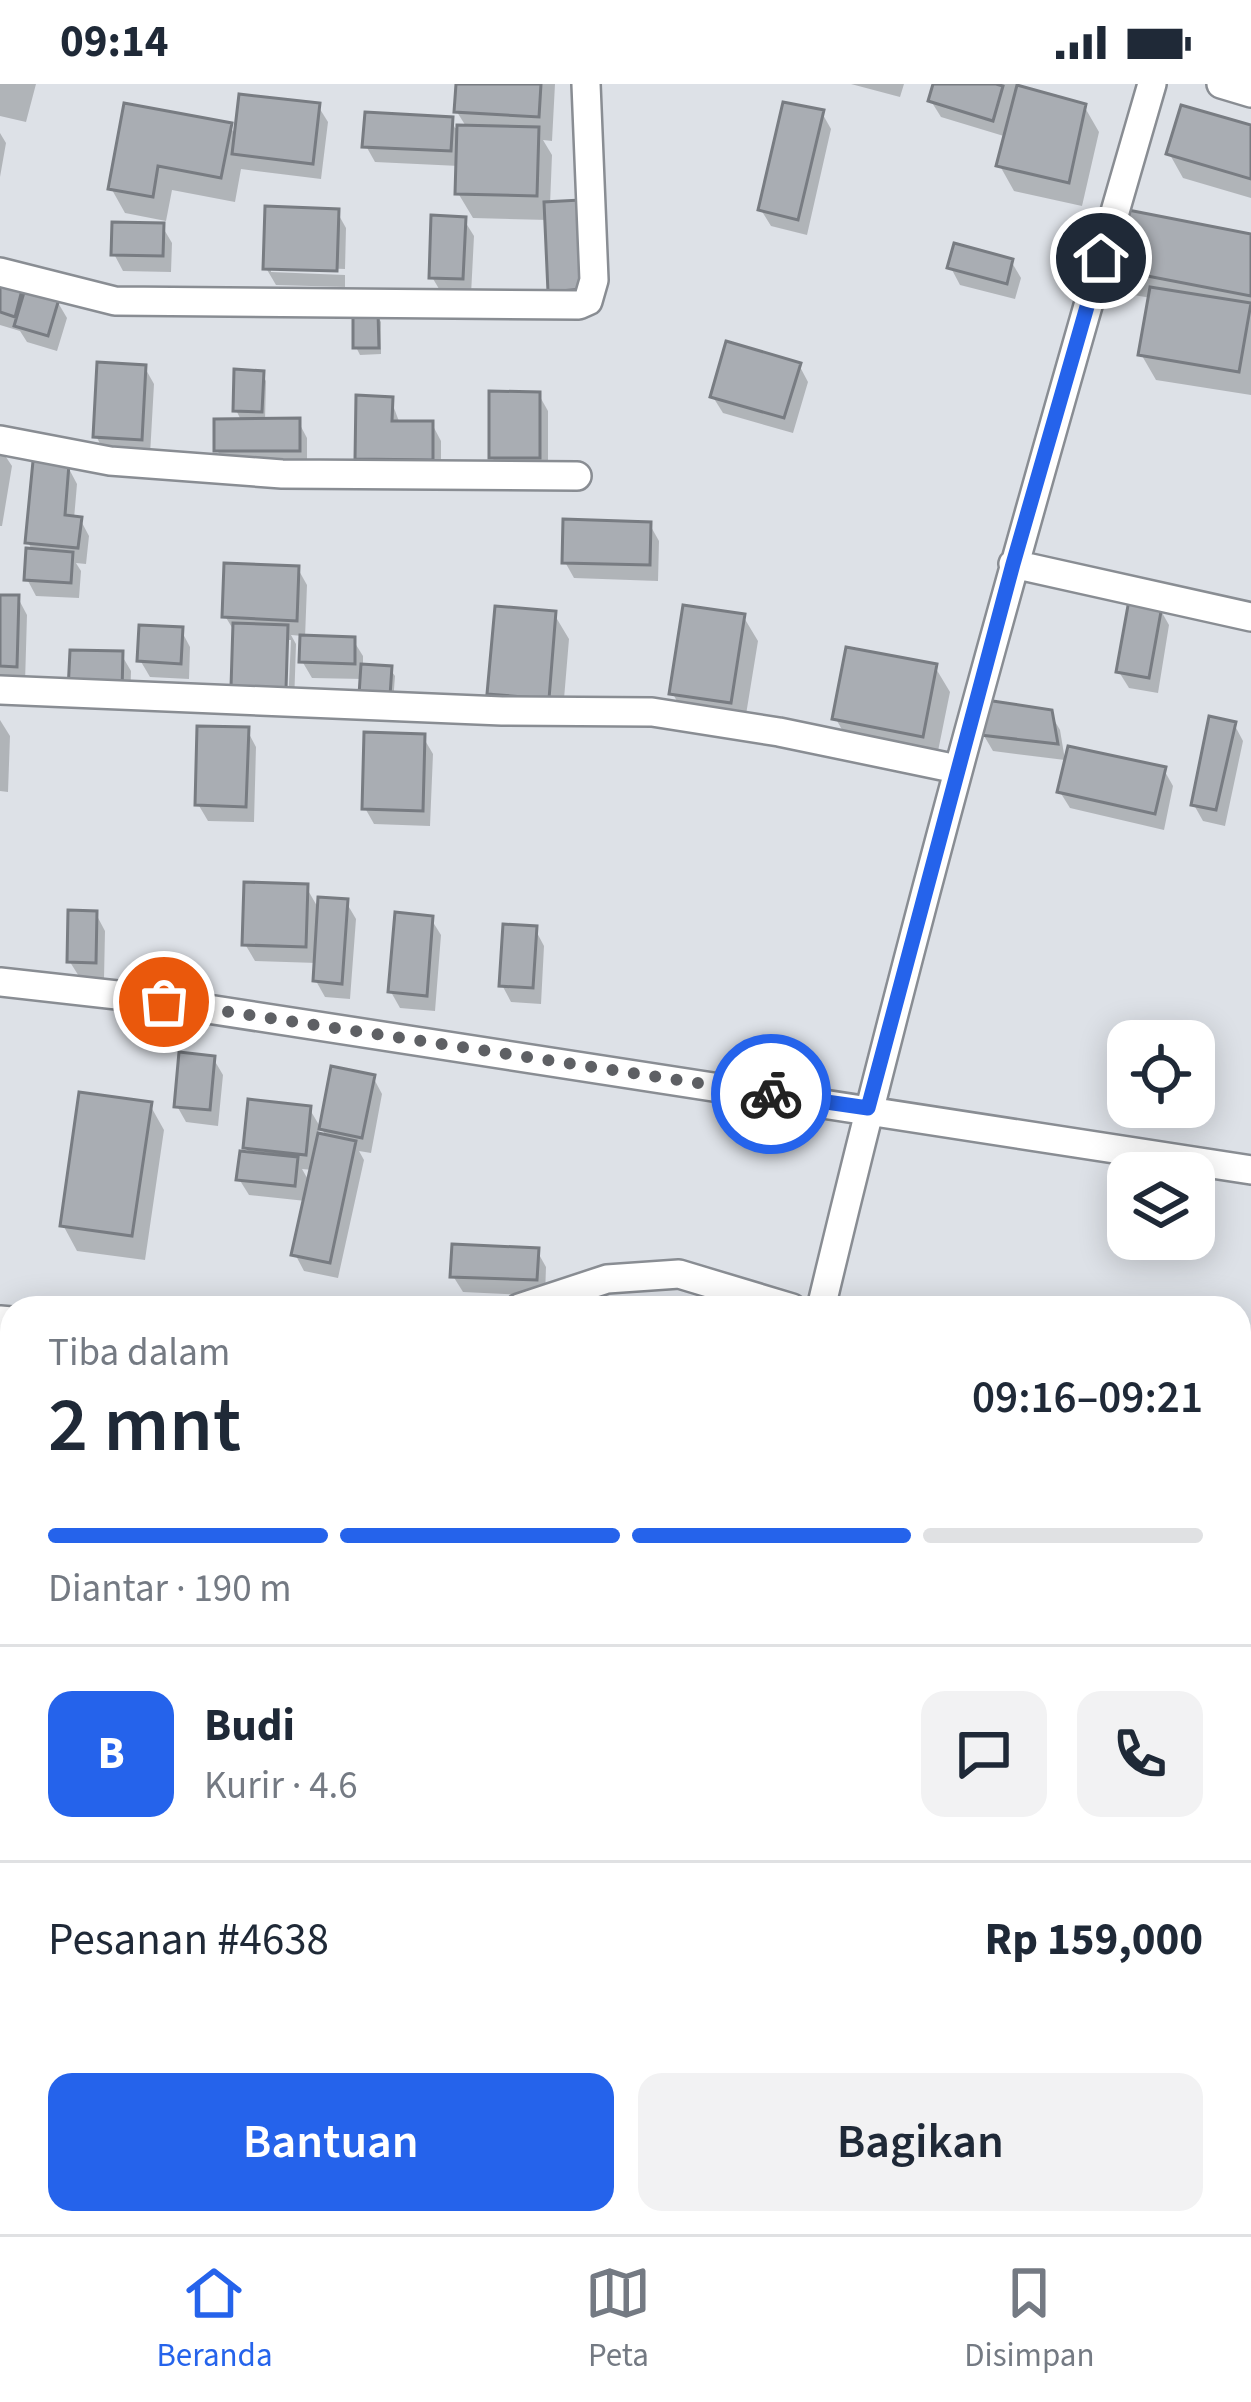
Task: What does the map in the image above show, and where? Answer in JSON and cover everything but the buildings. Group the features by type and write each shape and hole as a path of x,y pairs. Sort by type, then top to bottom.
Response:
{"street":[{"path":"0,272 115,301 579,305 587,301 594,280 586,84"},
{"path":"824,1296 957,769 1152,84"},
{"path":"1221,84 1251,93"},
{"path":"0,440 94,459 282,474 577,476"},
{"path":"1013,564 1251,617"},
{"path":"0,690 502,711 652,712 779,731 957,769"},
{"path":"0,982 116,994 1251,1171"},
{"path":"557,1296 607,1280 679,1274 752,1296"}],"way so far":[{"path":"164,1002 771,1094"}],"route":[{"path":"771,1094 868,1108 1013,564 1101,258"}]}
